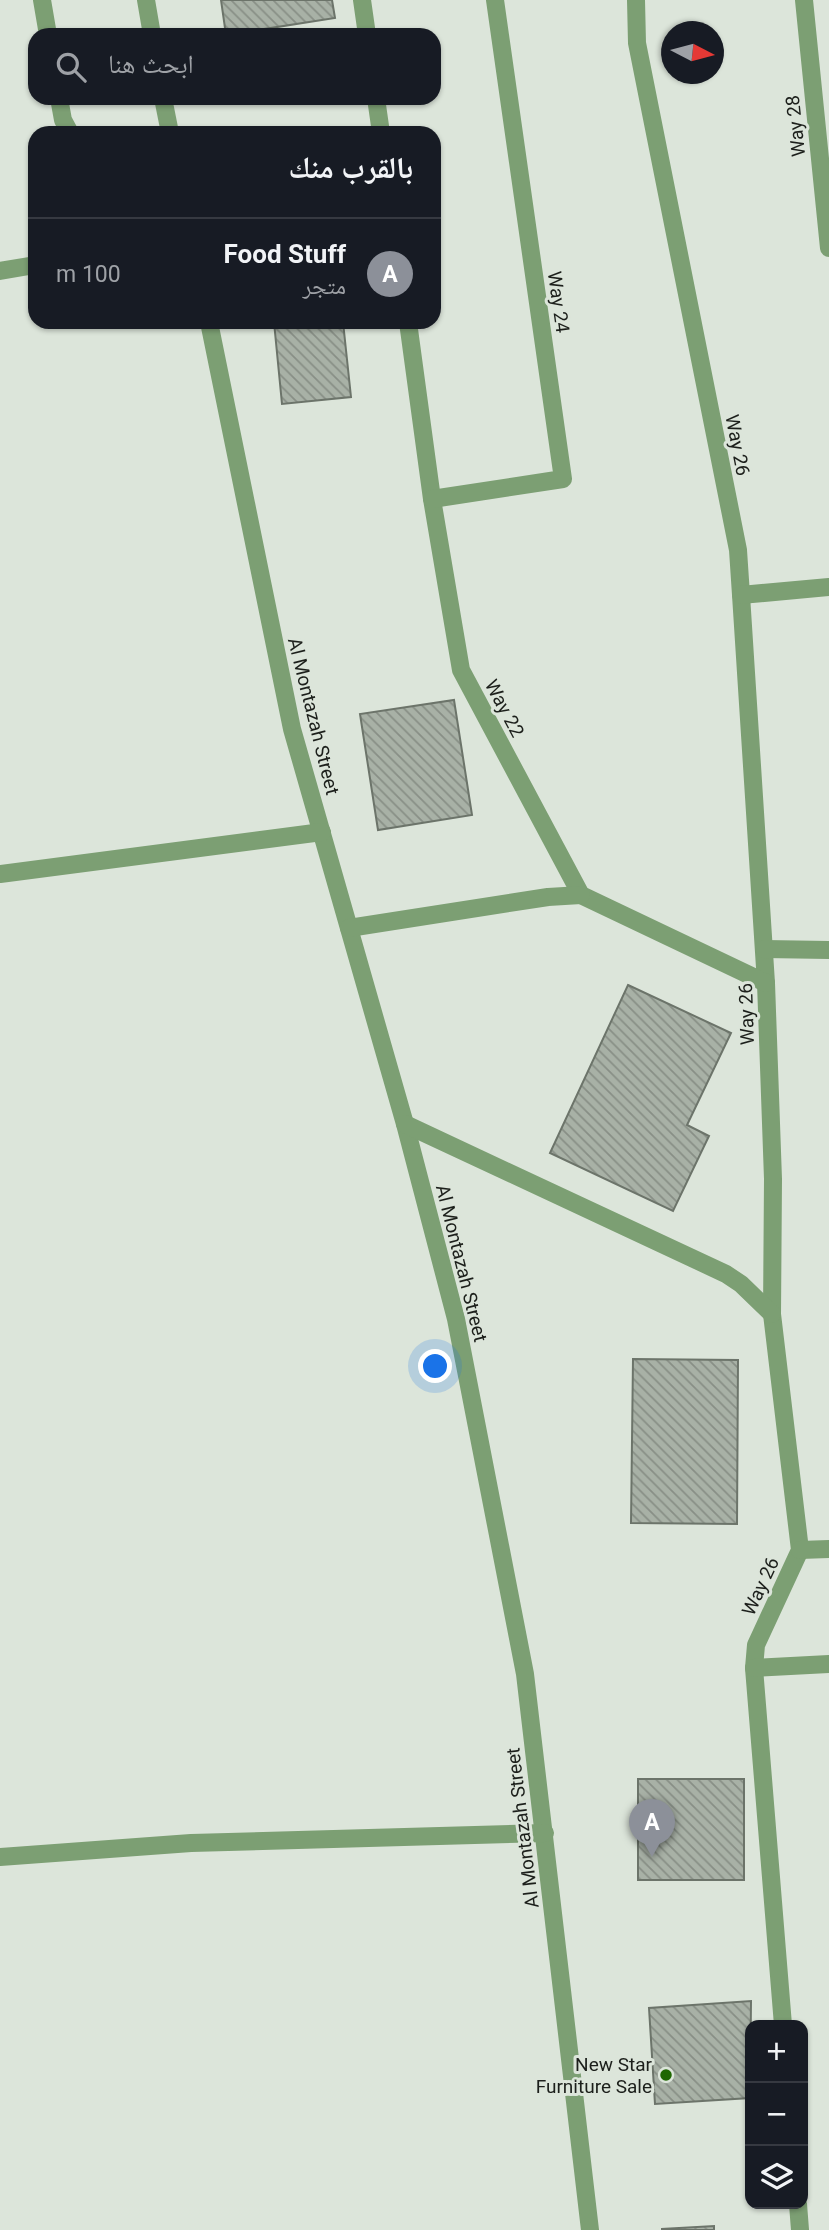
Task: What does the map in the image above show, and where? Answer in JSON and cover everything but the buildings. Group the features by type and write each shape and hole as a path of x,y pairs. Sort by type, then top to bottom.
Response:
{"street":[{"path":"42,0 47,28"},
{"path":"146,0 151,28"},
{"path":"362,0 366,28"},
{"name":"Way 24","path":"432,499 563,479 495,0"},
{"name":"Way 26","path":"636,0 637,43 738,550 766,983 773,1179 772,1314 800,1550 756,1645 754,1668 783,2020"},
{"name":"Way 28","path":"804,0 829,248"},
{"path":"60,105 66,126"},
{"path":"166,105 169,126"},
{"path":"377,105 380,126"},
{"path":"0,271 28,266"},
{"name":"Al Montazah Street","path":"210,329 292,729 405,1124 461,1347 525,1674 590,2230"},
{"name":"Way 22","path":"409,329 432,499 461,670 581,895"},
{"path":"741,595 829,587"},
{"path":"0,873 322,832"},
{"path":"349,928 548,897 581,895 766,983"},
{"path":"764,950 829,950"},
{"path":"405,1124 726,1274 741,1284 772,1314"},
{"path":"800,1550 829,1549"},
{"path":"754,1668 829,1664"},
{"path":"0,1857 191,1843 545,1833"},
{"path":"798,2209 800,2230"}],"place":[{"name":"Food Stuff","path":"652,1857"},
{"name":"New Star Furniture Sale","path":"666,2075"}]}
